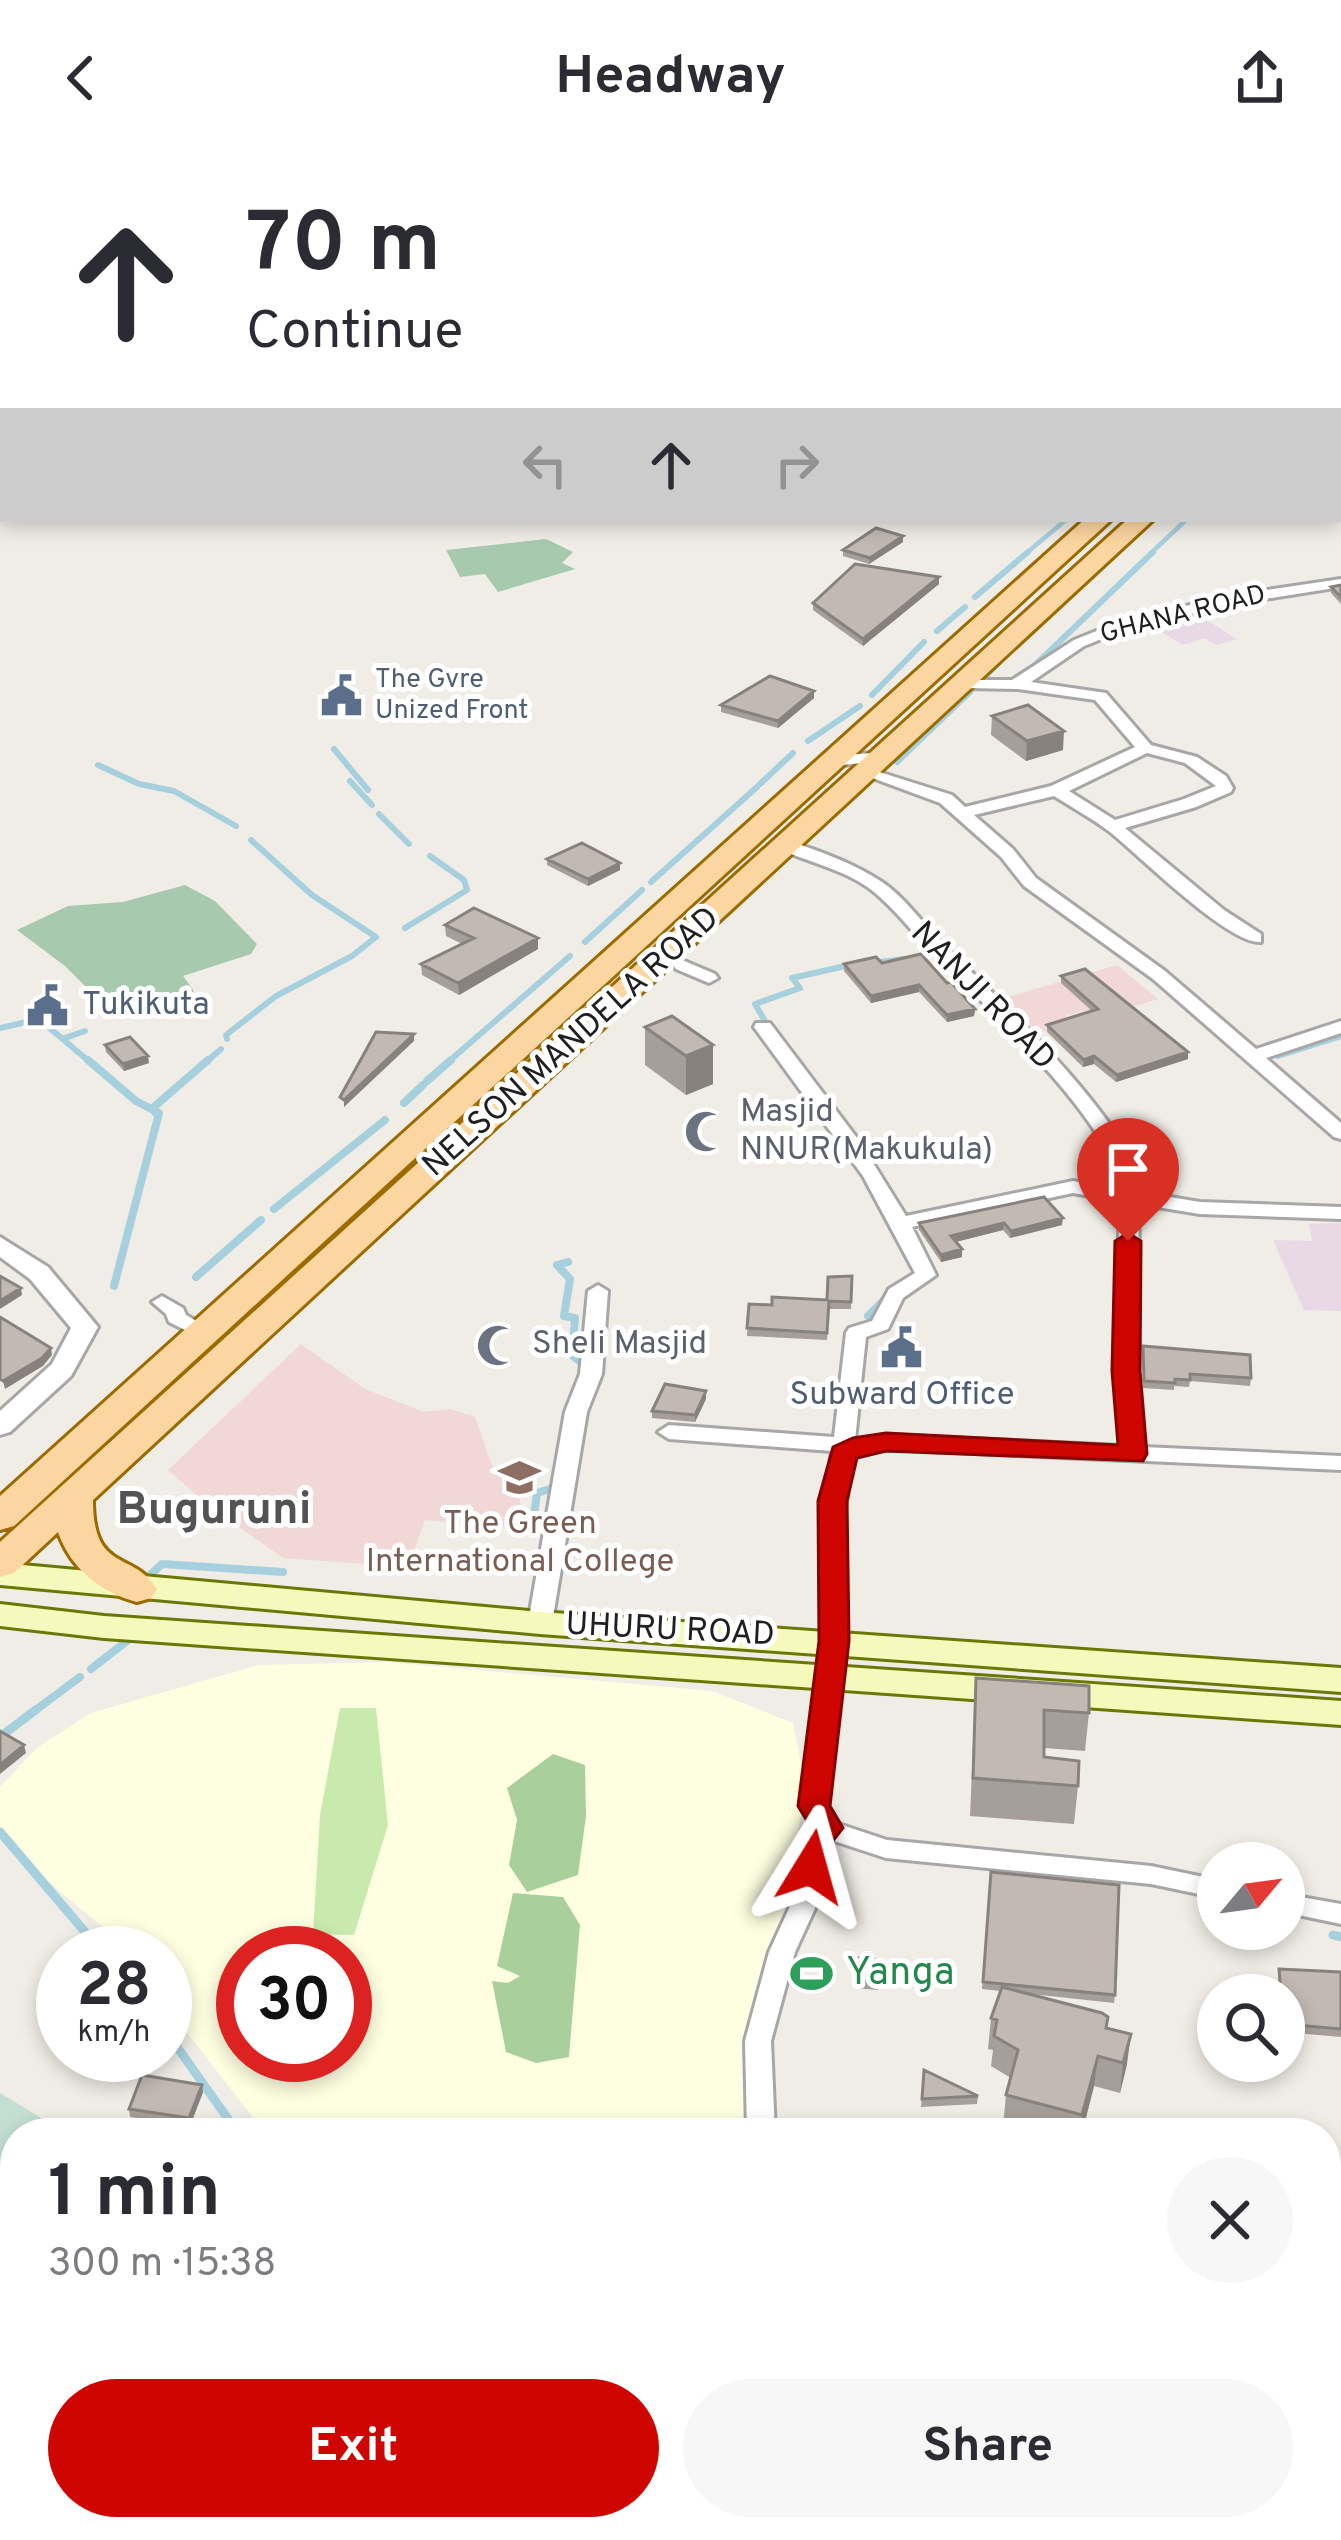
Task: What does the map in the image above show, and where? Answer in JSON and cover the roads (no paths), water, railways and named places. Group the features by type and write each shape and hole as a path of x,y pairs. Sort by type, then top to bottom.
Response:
{"main road":[{"name":"NELSON MANDELA ROAD","path":"0,1517 1097,522"},
{"name":"NELSON MANDELA ROAD","path":"0,1564 1139,522"},
{"path":"74,1497 75,1537 87,1556 112,1578 137,1589"},
{"name":"UHURU ROAD","path":"0,1574 540,1623 1341,1680"},
{"name":"UHURU ROAD","path":"0,1615 104,1627 1341,1713"}],"street":[{"name":"GHANA ROAD","path":"1017,679 1104,632 1219,602 1341,583"},
{"path":"966,683 1017,679 1100,696 1145,748 1191,760 1225,788 1113,826"},
{"path":"960,813 1057,790 1145,748"},
{"path":"833,761 876,765 946,799 1007,853 1030,882 1159,975 1341,1133"},
{"path":"1057,790 1113,826 1218,914 1255,938"},
{"name":"NANJI ROAD","path":"788,846 817,861 849,868 880,888 1107,1132 1126,1169 1129,1198 1126,1371 1133,1454"},
{"path":"682,965 710,978"},
{"path":"763,1027 854,1141 903,1223 926,1275 902,1285 885,1305 881,1324 856,1333 844,1449 832,1510 834,1641 814,1806 827,1828 886,1849 1151,1875 1197,1885"},
{"path":"1255,1056 1341,1027"},
{"path":"903,1223 1065,1188 1200,1208 1341,1213"},
{"path":"0,1245 39,1273 86,1327 80,1348 0,1426"},
{"path":"540,1623 577,1412 590,1374 598,1291"},
{"path":"162,1302 176,1318 204,1331"},
{"path":"669,1432 844,1449 886,1442 1341,1462"},
{"path":"760,2118 758,2041 782,1952 810,1892 812,1843 827,1828"},
{"path":"1305,1908 1341,1914"}],"waterway":[{"path":"1024,555 1063,522"},
{"path":"1149,555 1184,522"},
{"path":"975,597 1028,552"},
{"path":"1030,670 1153,552"},
{"path":"937,631 965,607"},
{"path":"872,695 924,642"},
{"path":"982,680 1002,659"},
{"path":"897,762 971,691"},
{"path":"808,741 860,706"},
{"path":"334,749 368,790"},
{"path":"760,784 793,753"},
{"path":"98,765 139,784 174,791 236,826"},
{"path":"350,781 372,805"},
{"path":"651,882 757,787"},
{"path":"379,814 409,844"},
{"path":"227,1039 226,1035 276,996 352,956 376,937 312,895 251,840"},
{"path":"405,928 467,890 464,880 430,856"},
{"path":"585,942 642,890"},
{"path":"447,1063 570,956"},
{"path":"871,963 904,959"},
{"path":"769,1028 755,1004 800,988 792,978 850,965"},
{"path":"0,1028 39,1019 91,1063"},
{"path":"65,1038 85,1031"},
{"path":"1278,1056 1341,1036"},
{"path":"205,1063 221,1049"},
{"path":"88,1060 136,1101 155,1111"},
{"path":"155,1111 208,1060"},
{"path":"427,1081 451,1060"},
{"path":"404,1103 423,1085"},
{"path":"114,1286 159,1113 155,1111"},
{"path":"274,1209 385,1120"},
{"path":"196,1277 261,1220"},
{"path":"568,1262 557,1265 570,1279 564,1316 575,1318 572,1355 586,1366"},
{"path":"868,1316 888,1296"},
{"path":"532,1531 537,1493 556,1487"},
{"path":"148,1577 162,1564 283,1572"},
{"path":"91,1669 132,1637"},
{"path":"35,1710 80,1677"},
{"path":"0,1737 35,1710"},
{"path":"0,1832 80,1926"},
{"path":"1333,1935 1341,1937"},
{"path":"192,2068 227,2118"}],"place":[{"name":"The Gvre Unized Front","path":"341,696"},
{"name":"Tukikuta","path":"48,1006"},
{"name":"Masjid NNUR(Makukula)","path":"706,1132"},
{"name":"Sheli Masjid","path":"498,1345"},
{"name":"Subward Office","path":"902,1348"},
{"name":"The Green International College","path":"520,1477"},
{"name":"Yanga","path":"812,1974"}],"district":[{"name":"Buguruni","path":"214,1511"}]}
